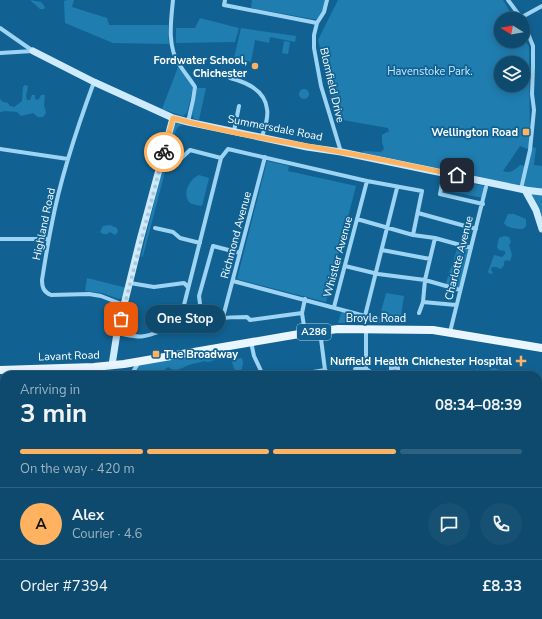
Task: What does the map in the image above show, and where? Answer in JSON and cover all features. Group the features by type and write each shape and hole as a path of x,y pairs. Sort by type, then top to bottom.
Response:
{"main road":[{"name":"Broyle Road","path":"139,362 305,333 338,329 419,329 450,332 542,347"},
{"name":"Lavant Road","path":"0,370 112,365 139,362"}],"street":[{"path":"174,0 172,47 178,64 195,87 194,100 188,122"},
{"path":"225,0 224,5 316,23"},
{"name":"Blomfield Drive","path":"327,0 324,12 320,20 316,23 314,48 321,86 341,152"},
{"path":"508,0 517,12"},
{"path":"530,14 542,6"},
{"path":"0,28 33,51"},
{"path":"530,41 532,46 532,94 534,110 530,150 523,189 536,210 542,229"},
{"path":"0,53 33,51"},
{"name":"Summersdale Road","path":"33,51 94,82 173,118 307,147 341,152 542,192"},
{"path":"230,78 248,84 264,99 267,109 262,137"},
{"name":"Highland Road","path":"94,82 79,122 52,222 42,287 46,293 51,295 89,294 101,296 124,305"},
{"path":"234,131 239,106"},
{"path":"112,365 117,333 173,118"},
{"path":"0,149 68,159"},
{"path":"302,313 250,320 247,317 223,317 192,323 182,315 221,158 228,149 396,188 422,191 413,235"},
{"path":"172,168 190,150 221,158"},
{"name":"Richmond Avenue","path":"223,317 265,157"},
{"path":"443,178 440,194 482,204"},
{"name":"Whistler Avenue","path":"367,181 334,307 365,316 376,274"},
{"name":"Charlotte Avenue","path":"450,332 486,187"},
{"path":"376,274 396,188"},
{"path":"418,213 476,229"},
{"path":"358,219 413,235 435,238 471,248"},
{"path":"155,228 173,232 180,238 200,243"},
{"path":"419,313 423,302 425,280 435,238"},
{"path":"0,239 49,239"},
{"path":"202,320 199,296 213,246 240,253"},
{"path":"382,250 430,259"},
{"path":"345,266 376,274 425,280 460,290"},
{"path":"233,281 334,307"},
{"path":"130,283 154,287 184,283 188,287"},
{"path":"305,299 302,313 305,333"},
{"path":"423,302 456,305"},
{"path":"161,331 165,310 176,312"},
{"path":"366,328 366,369"},
{"path":"117,333 140,338 161,331 172,332"},
{"path":"319,371 325,370 320,331"},
{"path":"251,342 254,356 261,371"},
{"path":"133,371 139,362"},
{"path":"355,369 366,369 369,371"}],"green space":[{"path":"30,0 41,2 45,7 44,9 40,9"},
{"path":"74,0 72,7 107,18 109,25 168,25 169,44 113,43 65,23 64,1"},
{"path":"252,0 328,0 318,20 251,8"},
{"name":"Havenstoke Park.","path":"338,0 503,0 510,12 494,12 494,48 529,48 529,56 494,56 494,92 529,92 530,150 520,146 503,171 512,171 520,165 527,166 522,187 361,154 364,151 381,152 384,149 382,135 389,132 388,128 337,119 318,40"},
{"path":"200,18 239,28 235,42 176,43 176,28 195,28"},
{"path":"241,28 296,36 295,42 270,37 269,43 255,40 251,62 234,58"},
{"path":"284,41 290,42 288,54 282,53"},
{"path":"178,67 193,88 187,113 183,116 162,109"},
{"path":"25,85 28,86 26,96 27,100 30,100 32,95 35,95 35,99 38,100 41,95 45,95 44,105 46,113 43,117 38,117 33,113 21,116 17,112 0,112 0,99 14,107 22,101 23,87"},
{"path":"197,88 206,88 199,120 194,119 192,114"},
{"path":"302,89 306,89 308,90 308,98 302,99 299,96 299,92"},
{"path":"176,123 183,125 178,127 176,130 143,256 141,257 173,125"},
{"path":"532,147 536,148 534,165 542,166 542,221 524,187"},
{"path":"267,161 289,166 288,171 356,186 326,302 237,279"},
{"path":"199,175 209,178 202,206 190,203 186,194 190,183"},
{"path":"446,179 485,186 483,198 443,190"},
{"path":"508,214 514,214 526,219 526,226 523,229 513,228 506,225 504,223"},
{"path":"110,225 117,228 118,232 115,235 110,232 103,234 100,232 103,226"},
{"path":"504,236 509,237 511,242 509,245 512,255 510,261 506,260 501,269 492,267 491,270 493,273 490,274 488,272 494,255 502,257 505,254 505,251 499,250 497,247 499,238"},
{"path":"458,246 469,250 459,289 445,286"},
{"path":"87,278 127,288 125,297 119,299 102,293 85,291"},
{"path":"386,293 404,296 400,323 378,323"},
{"path":"342,310 371,318 370,322 338,323"},
{"path":"225,349 225,353 221,358 208,362 204,361 191,364 176,370 168,367 163,371 135,371 139,364"},
{"path":"235,357 237,359 242,358 242,369 239,371 234,369 231,358"},
{"path":"495,368 499,370 488,371"}],"way so far":[{"path":"121,319 140,240 164,152"}],"place":[{"name":"Fordwater School, Chichester","path":"255,66"},
{"name":"Wellington Road","path":"526,132"},
{"name":"One Stop","path":"121,319"},
{"name":"The Broadway","path":"156,354"},
{"name":"Nuffield Health Chichester Hospital","path":"521,361"}],"route":[{"path":"164,152 173,118 307,147 341,152 457,175"}]}
